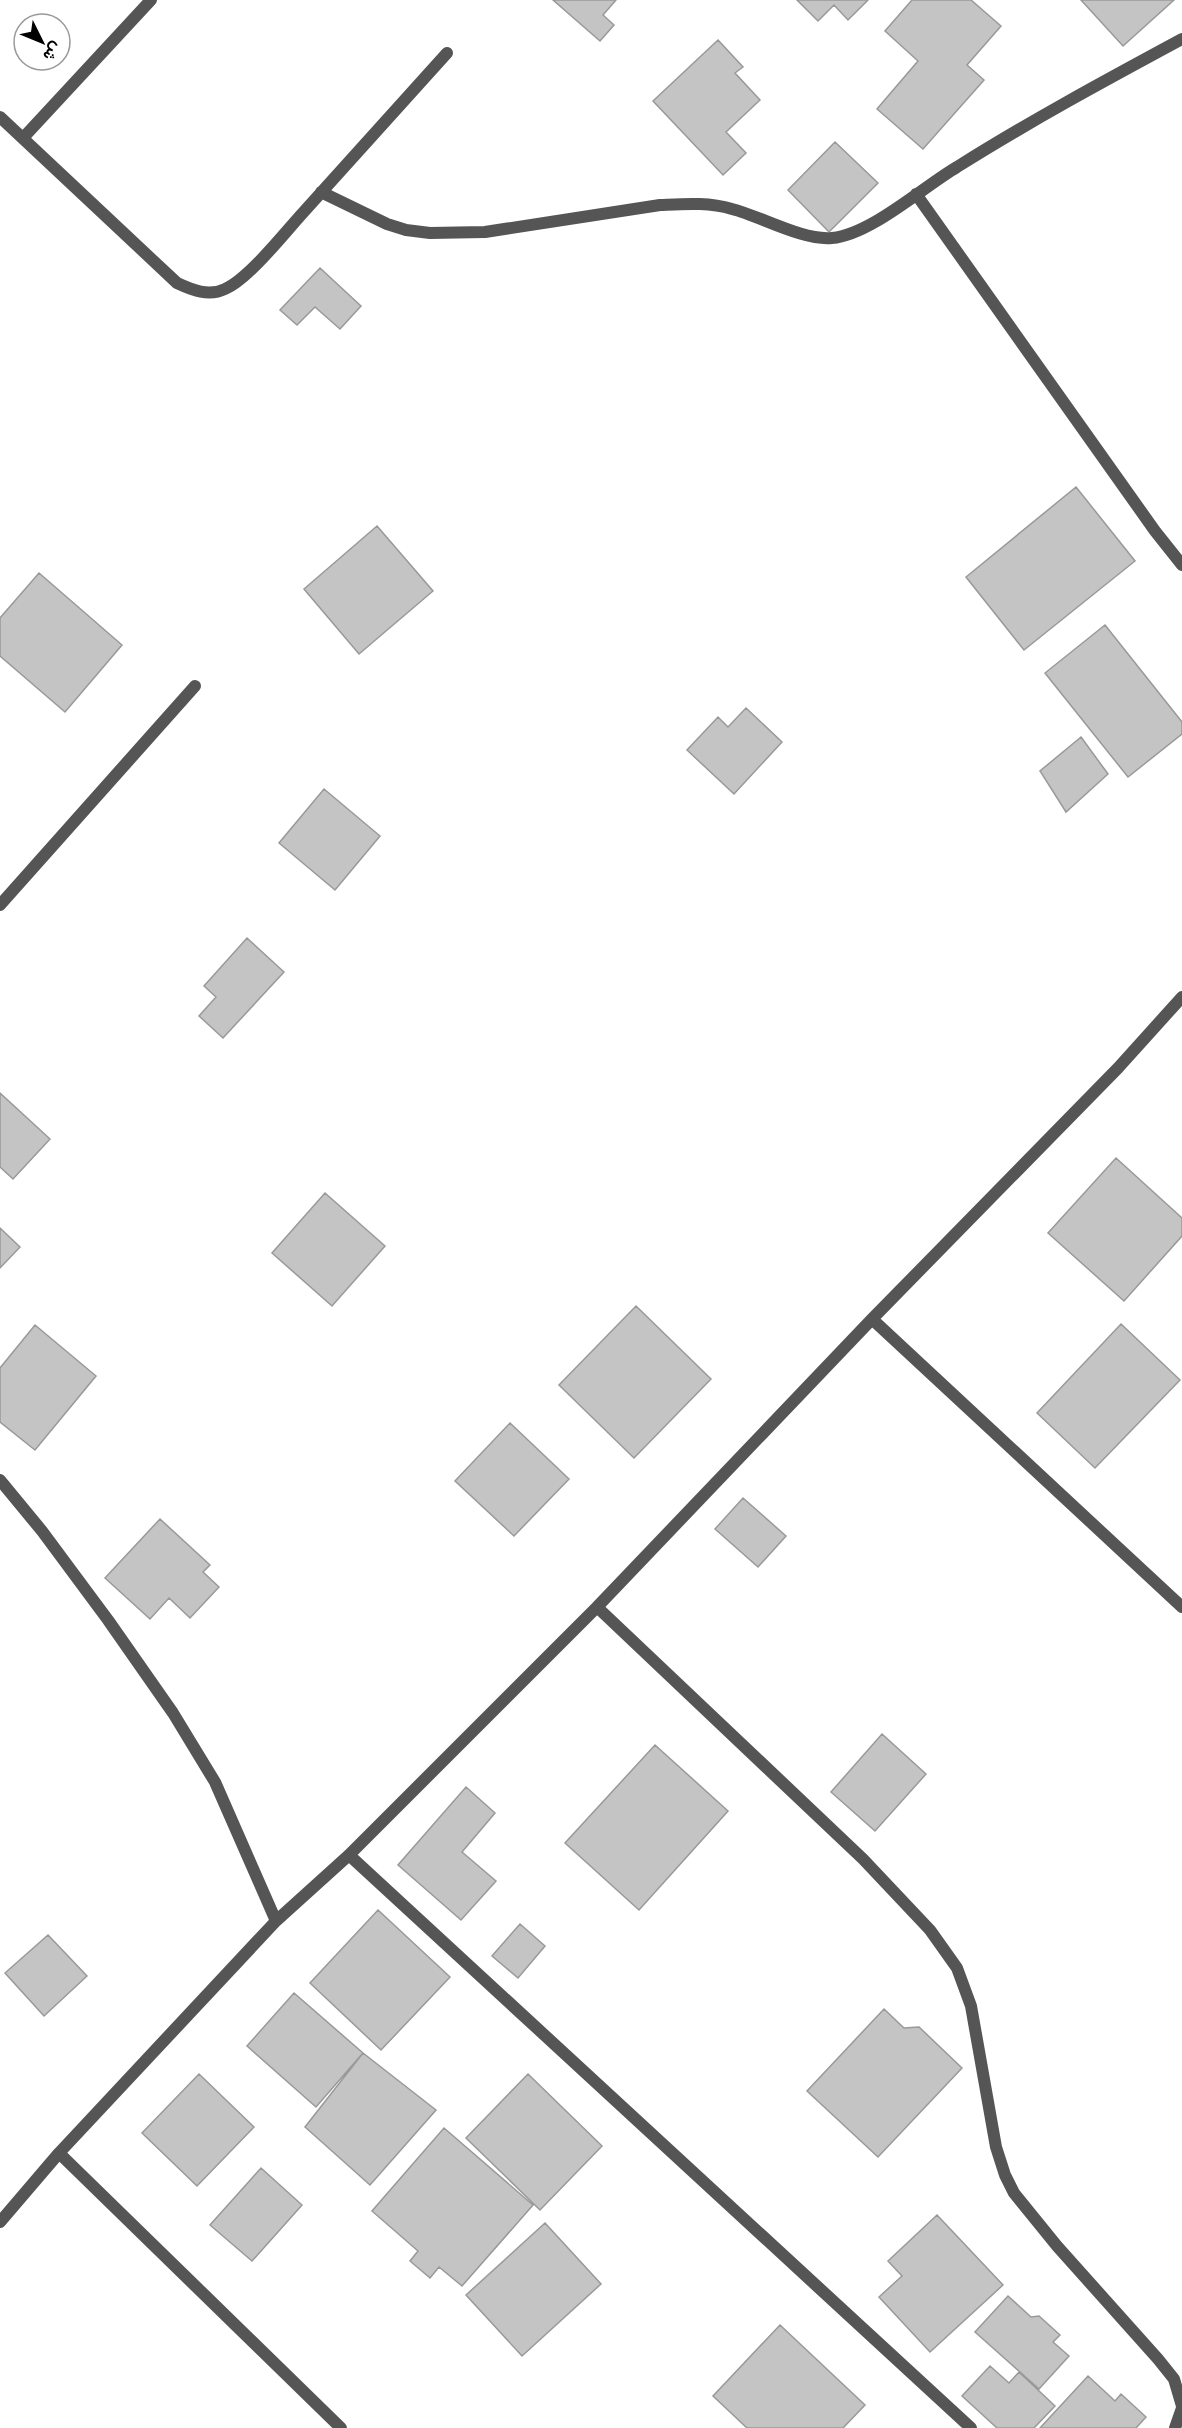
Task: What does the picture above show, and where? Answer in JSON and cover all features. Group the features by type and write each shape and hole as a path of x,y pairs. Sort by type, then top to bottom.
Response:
{"street":[{"path":"23,138 151,0"},
{"path":"321,192 387,224 406,230 430,233 485,232 660,205 707,204 732,208 813,237 828,239 843,237 861,229 1065,101 1182,39"},
{"path":"0,117 177,283 192,290 209,293 226,290 242,278 447,53"},
{"path":"916,194 1182,566"},
{"path":"0,905 195,686"},
{"path":"0,2222 59,2153 276,1921 349,1855 597,1607 872,1318 1118,1068 1182,997"},
{"path":"872,1318 1182,1607"},
{"path":"0,1480 42,1531 173,1713 215,1782 276,1921"},
{"path":"597,1607 863,1859 930,1930 957,1968 971,2006 996,2146 1005,2175 1014,2193 1064,2254 1174,2379 1182,2407 1175,2428"},
{"path":"349,1855 971,2428"},
{"path":"59,2153 341,2428"}],"building":[{"path":"553,0 616,0 603,15 614,25 600,41"},
{"path":"797,0 868,0 848,20 834,5 818,21"},
{"path":"912,0 971,0 1001,26 967,65 984,80 923,149 877,109 918,61 885,31"},
{"path":"1081,0 1174,0 1123,46"},
{"path":"718,40 743,67 735,73 760,100 726,132 746,153 723,175 653,101"},
{"path":"835,142 878,183 829,232 788,190"},
{"path":"320,268 361,306 340,329 315,307 297,325 280,310"},
{"path":"1076,487 1135,561 1024,650 966,577"},
{"path":"377,526 433,591 359,654 304,589"},
{"path":"39,573 122,645 65,712 0,656 0,618"},
{"path":"1105,625 1182,722 1182,734 1128,777 1045,673"},
{"path":"746,708 782,742 734,794 687,750 718,717 728,727"},
{"path":"1081,737 1108,774 1066,812 1040,771"},
{"path":"324,789 380,836 335,890 279,843"},
{"path":"247,938 284,972 223,1038 199,1016 216,997 204,986"},
{"path":"0,1093 50,1139 13,1179 0,1167"},
{"path":"1116,1158 1182,1218 1182,1236 1124,1301 1048,1233"},
{"path":"325,1193 385,1246 332,1306 272,1253"},
{"path":"0,1228 20,1247 0,1268"},
{"path":"636,1306 711,1379 634,1458 559,1385"},
{"path":"1121,1324 1180,1380 1095,1468 1037,1413"},
{"path":"35,1325 96,1376 35,1450 0,1422 0,1368"},
{"path":"510,1423 569,1479 514,1536 455,1481"},
{"path":"743,1498 786,1536 758,1567 715,1529"},
{"path":"160,1519 210,1565 203,1572 219,1587 190,1618 169,1598 150,1619 105,1578"},
{"path":"882,1734 926,1774 875,1831 831,1792"},
{"path":"655,1745 728,1811 639,1910 565,1843"},
{"path":"466,1787 495,1813 462,1852 496,1881 461,1920 398,1865"},
{"path":"378,1910 450,1977 381,2050 310,1983"},
{"path":"520,1924 545,1946 518,1978 492,1956"},
{"path":"48,1935 87,1976 44,2016 5,1973"},
{"path":"294,1993 363,2053 316,2107 247,2046"},
{"path":"884,2009 904,2028 919,2027 962,2068 878,2157 807,2091"},
{"path":"363,2053 436,2110 370,2185 305,2127"},
{"path":"199,2074 254,2127 197,2186 142,2133"},
{"path":"528,2074 602,2146 540,2210 466,2138"},
{"path":"444,2128 533,2205 462,2286 439,2267 430,2278 410,2261 418,2251 372,2211"},
{"path":"261,2168 302,2205 252,2261 210,2225"},
{"path":"937,2215 1003,2285 930,2352 879,2297 902,2276 888,2261"},
{"path":"545,2223 601,2284 522,2356 466,2295"},
{"path":"1008,2296 1031,2317 1039,2316 1060,2335 1053,2342 1069,2356 1039,2389 975,2332"},
{"path":"780,2325 865,2405 843,2428 747,2428 713,2396"},
{"path":"990,2366 1009,2383 1019,2372 1055,2406 1034,2428 997,2428 962,2396"},
{"path":"1088,2376 1115,2401 1121,2394 1146,2417 1136,2428 1040,2428"}]}
